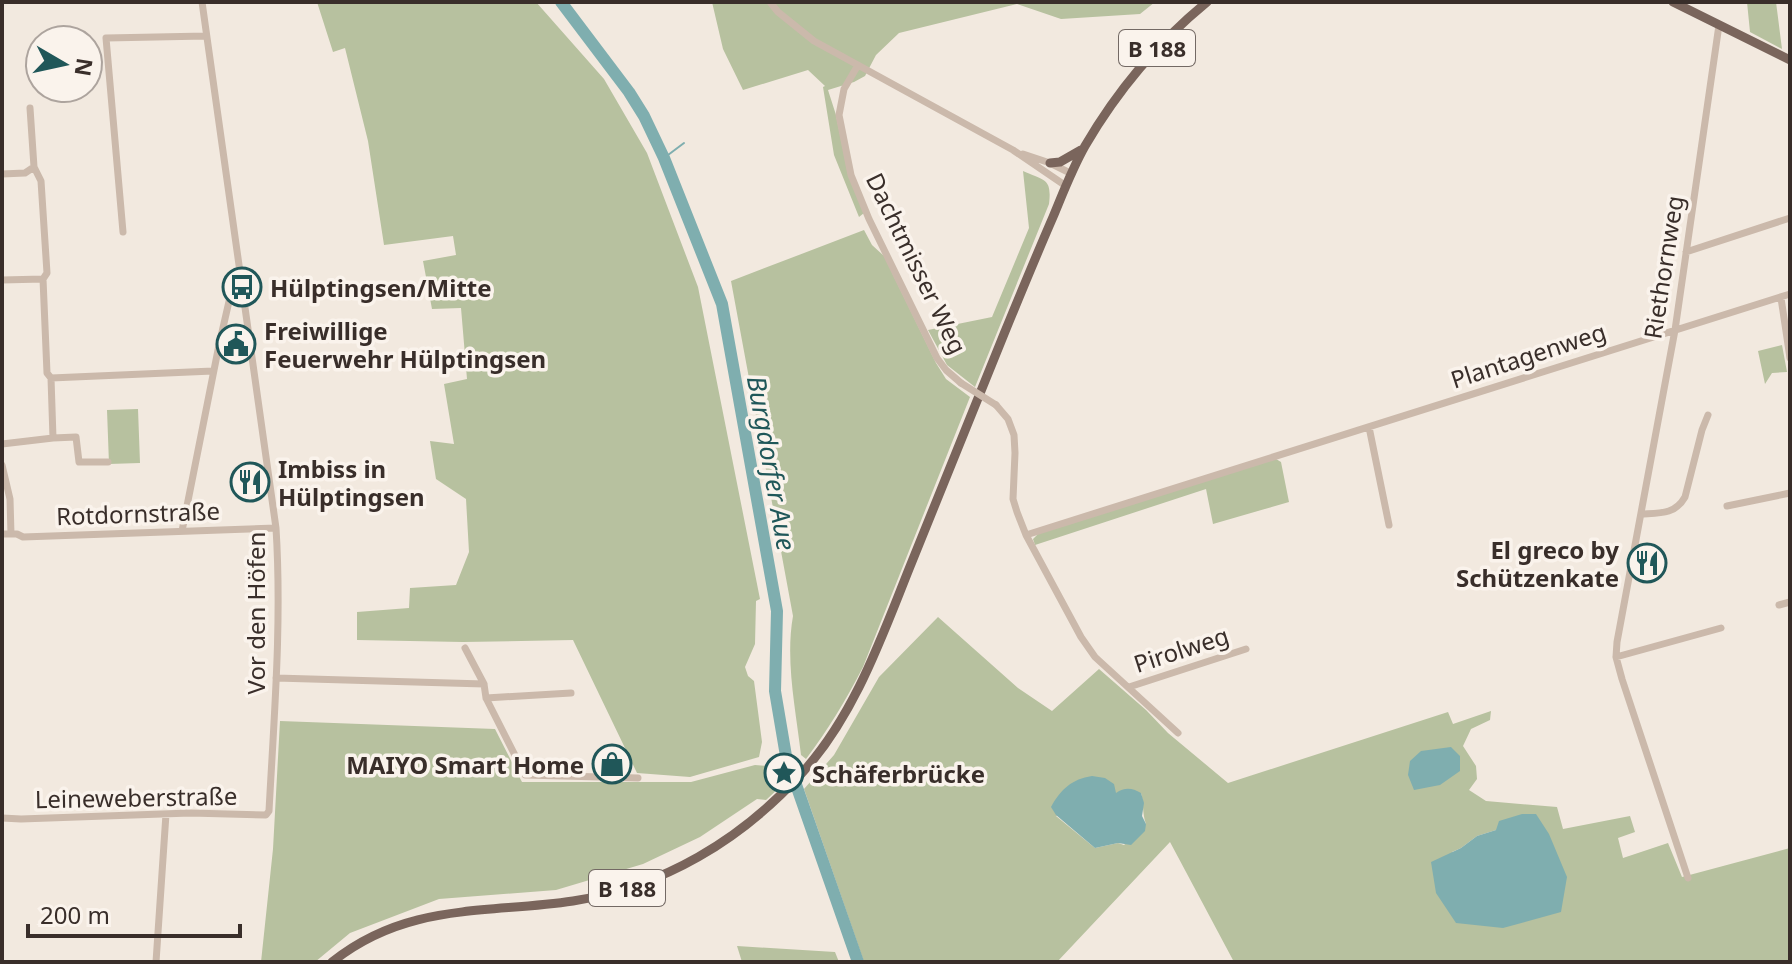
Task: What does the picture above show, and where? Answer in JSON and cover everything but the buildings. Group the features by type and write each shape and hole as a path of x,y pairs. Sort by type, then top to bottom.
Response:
{"main road":[{"name":"B 188","path":"332,962 373,935 413,920 454,912 574,900 649,881 718,846 776,800 805,770 850,705 882,637 1024,284 1084,148 1114,101 1143,64 1170,34 1207,2"},
{"path":"1674,2 1790,60"},
{"path":"1050,163 1060,162 1084,148"}],"street":[{"name":"Vor den Höfen","path":"202,2 276,528 279,623 269,811"},
{"path":"770,2 785,19 814,41 1013,150 1066,186"},
{"name":"Riethornweg","path":"1688,878 1616,657 1675,330 1719,25"},
{"path":"123,232 106,38 206,36"},
{"name":"Dachtmisser Weg","path":"858,65 844,89 839,115 851,175 869,219 937,358 961,383 996,405 1008,419 1014,435 1013,499 1026,535 1081,637 1095,657 1178,733"},
{"path":"30,108 34,167 41,181 47,273 43,279 47,373 51,378 53,438"},
{"path":"1013,150 1072,174"},
{"path":"2,174 25,173 34,167"},
{"path":"1686,252 1790,218"},
{"path":"2,280 43,279"},
{"path":"182,531 230,297 241,279"},
{"name":"Plantagenweg","path":"1026,535 1790,294"},
{"path":"1781,298 1790,358"},
{"path":"51,378 213,371"},
{"path":"1641,514 1667,513 1680,506 1708,415"},
{"path":"1369,427 1389,525"},
{"path":"2,444 76,437 79,462 108,462"},
{"path":"2,465 6,534"},
{"path":"1727,506 1790,493"},
{"name":"Rotdornstraße","path":"6,534 23,537 276,528"},
{"path":"1779,605 1790,602"},
{"path":"1616,657 1721,628"},
{"path":"465,648 525,775 638,778"},
{"name":"Pirolweg","path":"1129,687 1246,649"},
{"path":"276,678 484,684"},
{"path":"486,698 571,693"},
{"name":"Leineweberstraße","path":"2,818 266,815 269,811"},
{"path":"156,962 166,814"}],"green space":[{"path":"317,2 536,2 604,79 647,153 698,287 760,599 756,601 755,644 745,667 754,681 762,742 759,757 690,777 637,773 573,640 357,640 357,612 409,608 410,588 456,585 469,552 466,499 436,479 430,441 454,444 444,384 467,379 461,308 432,309 423,261 456,255 453,236 384,245 368,141 345,48 333,52"},
{"path":"712,2 1155,2 1140,14 1061,19 1017,4 899,33 876,55 865,76 828,90 848,172 864,213 859,217 834,155 825,86 808,70 743,90 723,49"},
{"path":"1747,2 1776,2 1782,49 1750,32"},
{"path":"1023,171 1048,185 1049,204 975,387 947,365 928,330 992,317 1029,228"},
{"path":"864,230 872,245 884,256 946,379 970,397 863,667 806,759 801,755 792,686 790,650 793,616 731,281"},
{"path":"1782,345 1787,372 1772,373 1765,384 1758,351"},
{"path":"138,409 140,463 109,464 107,410"},
{"path":"1276,459 1281,462 1289,502 1213,524 1206,489 1035,545 1033,539 1039,533"},
{"path":"938,617 1018,688 1052,711 1099,669 1228,783 1448,712 1453,724 1491,711 1490,720 1471,729 1463,746 1476,766 1477,779 1469,790 1486,801 1557,807 1563,829 1630,816 1635,832 1618,838 1623,858 1668,843 1682,877 1790,848 1790,962 1234,962 1170,842 1057,962 864,962 804,789 834,755 879,677","holes":["1141,793 1146,824 1124,845 1118,843 1095,848 1056,816 1116,794","1496,830 1503,928 1452,852 1477,836"]},
{"path":"280,721 495,729 522,782 691,782 755,765 767,766 774,772 780,787 766,800 757,799 700,837 643,864 556,890 439,899 350,933 315,962 261,962 273,849"},
{"path":"737,946 835,952 839,962 742,962"}],"water":[{"path":"1451,747 1460,756 1460,771 1440,785 1414,790 1408,775 1410,761 1421,751"},
{"path":"1092,776 1105,778 1114,784 1116,793 1128,789 1141,793 1145,831 1131,845 1118,843 1095,848 1056,815 1051,807 1068,786"},
{"path":"1522,814 1536,814 1549,834 1567,877 1561,912 1503,928 1456,923 1436,893 1431,862 1461,848 1477,836 1496,830 1499,821"}],"waterway":[{"name":"Burgdorfer Aue","path":"561,2 644,116 722,304 777,611 775,691 786,756 858,962"},
{"path":"664,158 684,143"}],"place":[{"name":"Hülptingsen/Mitte","path":"242,287"},
{"name":"Freiwillige Feuerwehr Hülptingsen","path":"236,344"},
{"name":"Imbiss in Hülptingsen","path":"250,482"},
{"name":"El greco by Schützenkate","path":"1647,563"},
{"name":"MAIYO Smart Home","path":"612,764"},
{"name":"Schäferbrücke","path":"784,773"}]}
